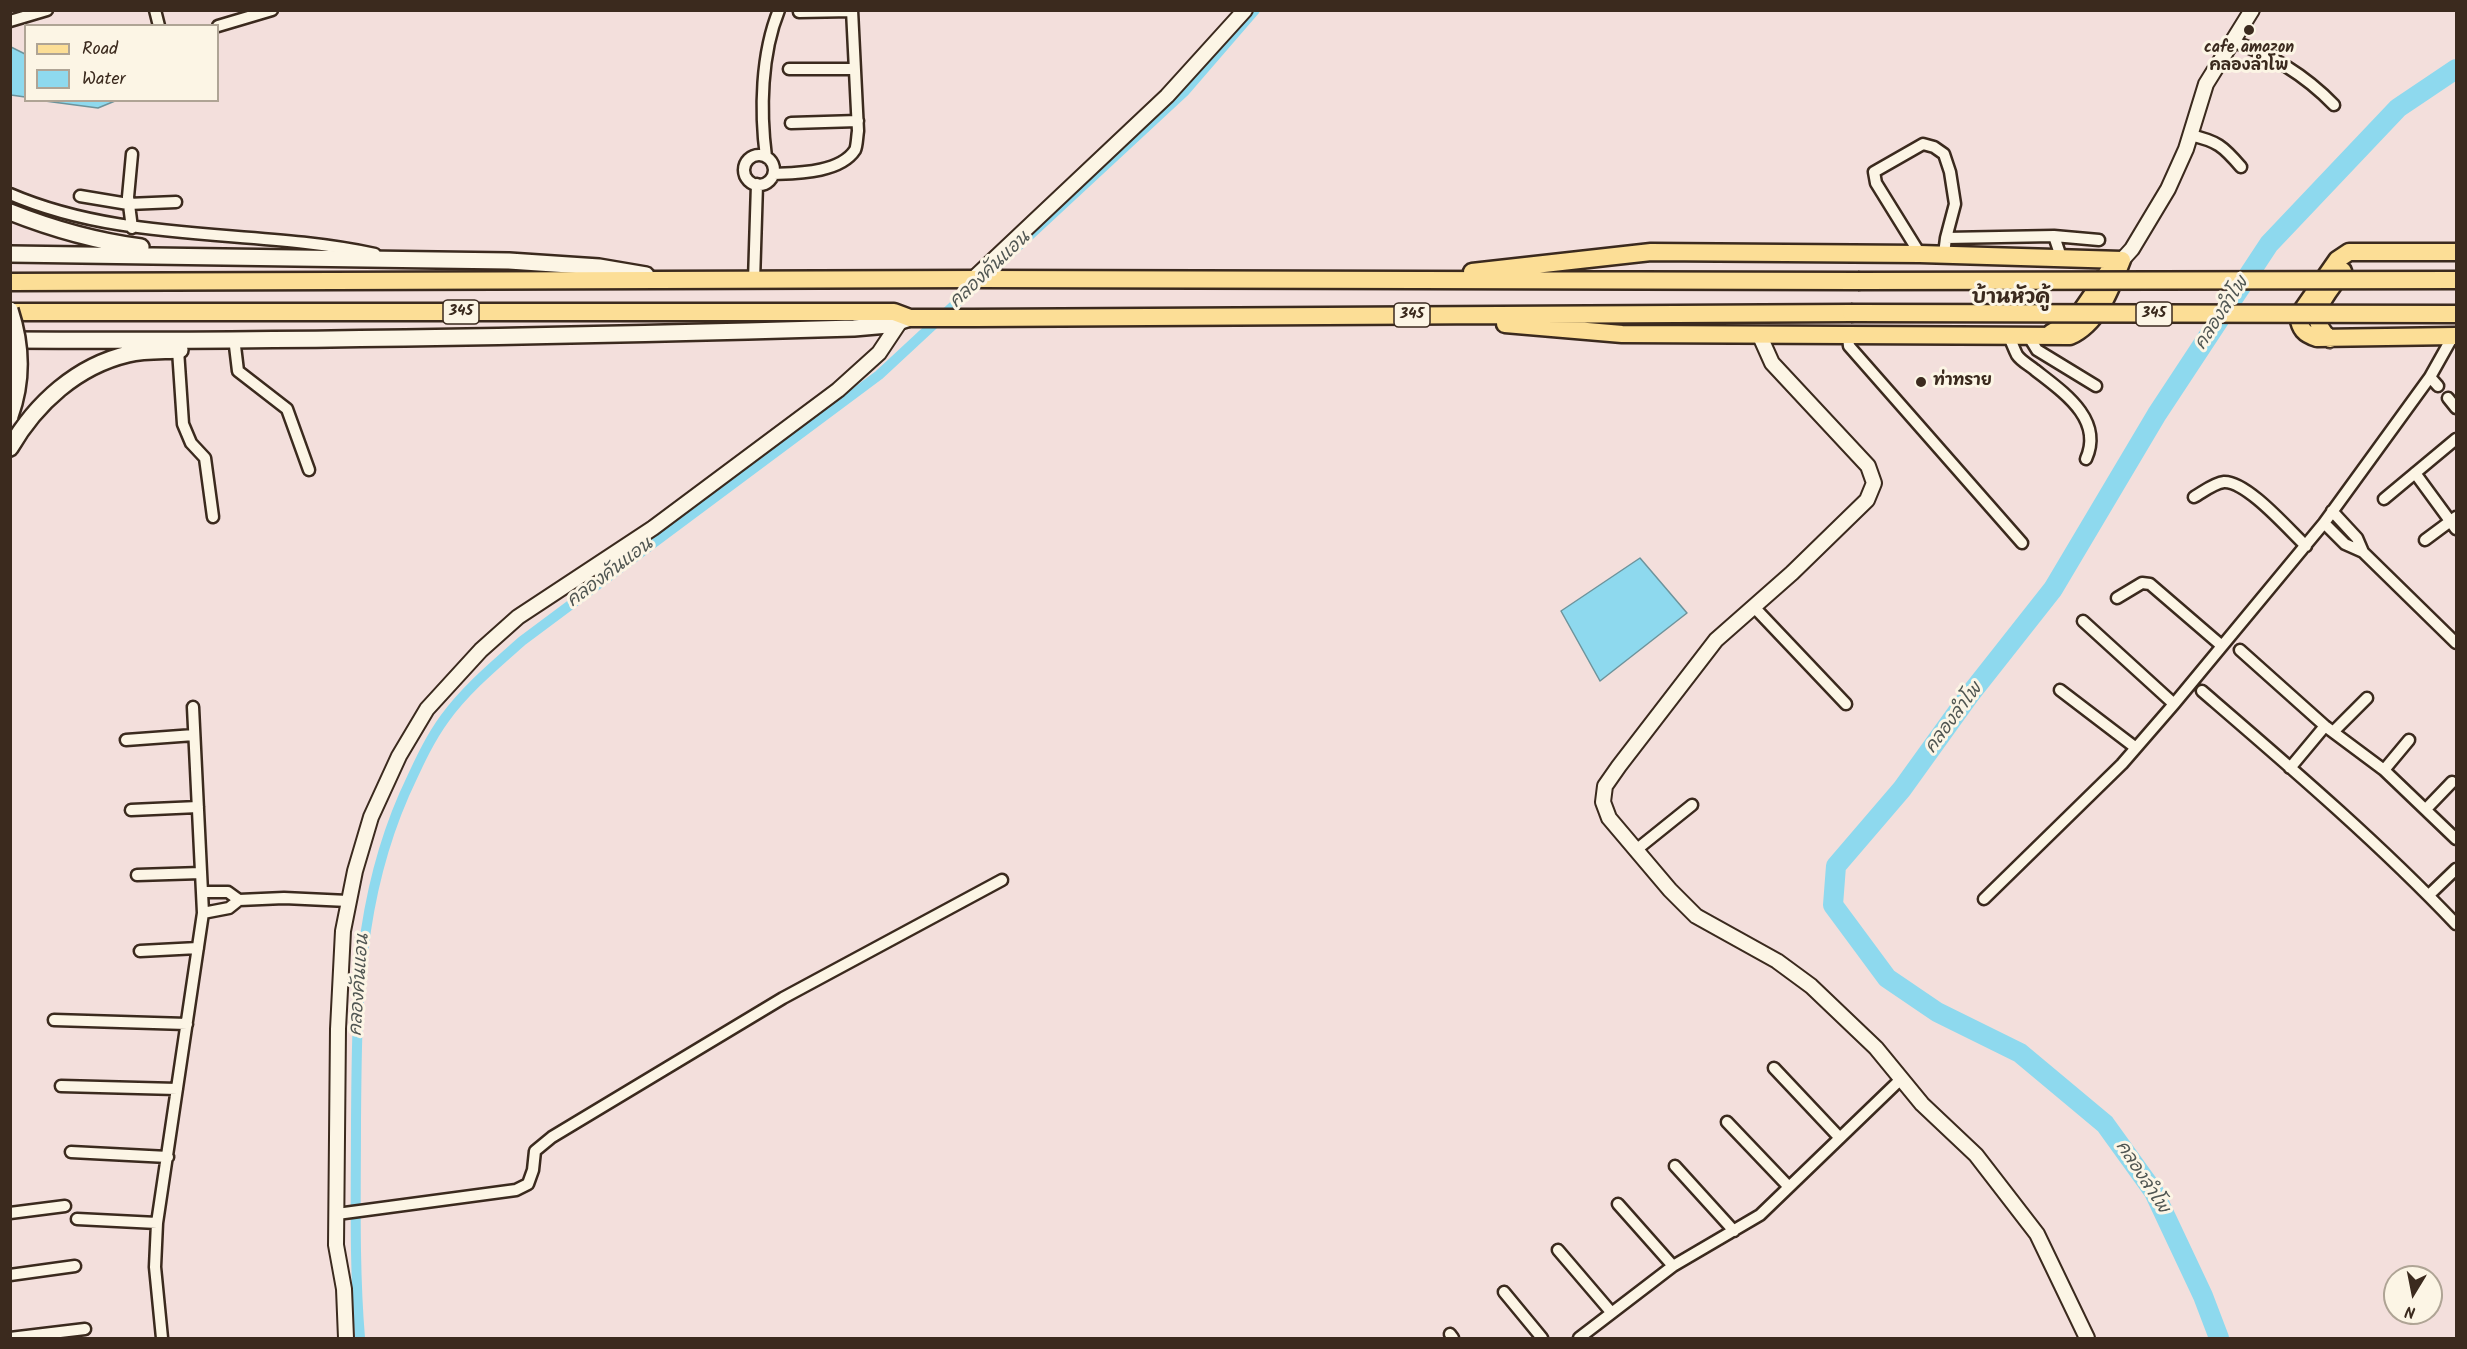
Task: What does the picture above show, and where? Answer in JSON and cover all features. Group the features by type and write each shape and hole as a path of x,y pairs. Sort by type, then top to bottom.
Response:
{"main road":[{"path":"10,212 52,228 103,242 224,256"},
{"path":"1436,282 1487,270 1651,252 1920,254 1945,246 2061,257 2122,260"},
{"path":"1674,252 1665,264 1668,271 1679,280"},
{"path":"2455,336 2330,339 2317,324 2316,314 2352,258 2369,252 2457,252"},
{"name":"345","path":"10,254 391,258 559,264 599,267 680,281"},
{"path":"1397,315 1653,334 2036,337 2077,317 2101,280 2122,260"},
{"name":"345","path":"10,282 976,279 1436,282 2457,280"},
{"name":"345","path":"10,311 908,318 1851,313 2457,314"},
{"path":"10,311 20,354 17,397 10,416"},
{"path":"1651,314 1645,325 1647,331 1653,334"},
{"name":"345","path":"10,340 136,341 679,333 854,328 908,318"},
{"path":"10,448 22,428 71,379 101,362 130,353 419,338"},
{"path":"10,349 136,341"}],"street":[{"path":"10,21 46,10"},
{"path":"219,26 272,10"},
{"path":"766,157 761,120 765,78 779,10"},
{"path":"976,279 1167,96 1245,10"},
{"path":"2122,260 2132,249 2168,189 2190,135 2206,84 2252,10"},
{"path":"774,174 815,171 842,160 855,150 858,121 852,11 799,12"},
{"path":"2231,41 2251,48 2296,72 2313,83 2334,105"},
{"path":"789,69 854,69"},
{"path":"791,123 858,121"},
{"path":"2190,135 2212,140 2224,147 2241,167"},
{"path":"1920,254 1876,183 1874,172 1923,144 1934,147 1944,154 1950,172 1955,204 1945,246 2054,236 2099,240"},
{"path":"132,154 128,204 132,228"},
{"path":"756,155 766,157 773,164 774,174 768,182 757,184 746,177 746,164 756,155"},
{"path":"754,281 757,184"},
{"path":"10,194 39,206 82,219 132,228 330,244 391,258"},
{"path":"81,196 128,204 176,202"},
{"path":"2054,236 2061,257"},
{"path":"346,1338 344,1289 336,1245 338,1029 343,931 348,901 371,817 399,756 427,709 473,658 518,617 653,528 838,390 879,353 908,318"},
{"path":"1759,334 1772,363 1868,466 1874,483 1867,500 1716,640 1605,786 1603,802 1609,818 1696,916 1777,961 1811,986 1876,1048 1922,1104 1976,1155 2037,1234 2087,1338"},
{"path":"1848,336 1849,346 2022,543"},
{"path":"1984,898 2065,822 2136,748 2174,704 2306,546 2430,376 2455,336"},
{"path":"2009,337 2017,356 2057,387 2085,416 2092,435 2091,447 2086,459"},
{"path":"2036,337 2037,350 2096,386"},
{"path":"234,346 238,371 273,396 291,416 309,470"},
{"path":"178,350 183,424 191,443 205,458 213,517"},
{"path":"2430,376 2438,386"},
{"path":"2448,398 2457,408"},
{"path":"2384,499 2457,439"},
{"path":"2415,473 2455,522 2424,540"},
{"path":"2194,497 2217,484 2226,482 2237,485 2250,493 2306,546"},
{"path":"2332,511 2357,538 2363,552"},
{"path":"2324,522 2345,544 2363,552 2457,644"},
{"path":"2116,598 2142,583 2150,584 2222,646"},
{"path":"1754,607 1846,704"},
{"path":"2083,621 2174,704"},
{"path":"2240,650 2329,729 2384,770 2457,838"},
{"path":"2060,690 2136,748"},
{"path":"2202,692 2290,768 2429,895 2457,924"},
{"path":"2290,768 2329,729 2367,698"},
{"path":"162,1338 155,1267 157,1223 203,913 193,707"},
{"path":"126,741 194,735"},
{"path":"2384,770 2409,740"},
{"path":"2427,808 2452,782"},
{"path":"1636,850 1692,805"},
{"path":"131,810 198,807"},
{"path":"2429,895 2457,869"},
{"path":"137,875 201,873"},
{"path":"337,1214 516,1190 528,1184 533,1170 535,1151 552,1137 783,998 1002,880"},
{"path":"202,892 228,892 239,900"},
{"path":"203,913 229,908 239,900 284,898 348,901"},
{"path":"140,951 198,948"},
{"path":"54,1020 187,1024"},
{"path":"1774,1068 1839,1137"},
{"path":"1579,1338 1673,1266 1760,1215 1901,1079"},
{"path":"61,1086 177,1089"},
{"path":"1726,1122 1789,1187"},
{"path":"71,1152 168,1157"},
{"path":"1675,1166 1734,1231"},
{"path":"1618,1204 1673,1266"},
{"path":"10,1213 65,1206"},
{"path":"77,1219 157,1223"},
{"path":"1558,1250 1611,1312"},
{"path":"10,1275 75,1266"},
{"path":"1504,1292 1542,1338"},
{"path":"10,1338 85,1329"}],"water":[{"path":"11,47 24,54 24,97 11,95"},
{"path":"53,102 113,102 98,108"},
{"path":"1640,558 1687,613 1600,681 1561,611"}],"waterway":[{"name":"คลองคันแอน","path":"360,1338 356,1257 357,1036 368,915 388,835 413,775 439,727 471,687 522,641 879,375 1185,91 1255,10"},
{"name":"คลองลำโพ","path":"2219,1338 2203,1296 2154,1192 2105,1124 2020,1053 1937,1012 1887,978 1833,905 1836,866 1902,789 1971,693 2053,589 2157,414 2269,244 2398,108 2456,69"}],"place":[{"name":"cafe amazon คลองลำโพ","path":"2249,30"},
{"name":"ท่าทราย","path":"1921,382"}],"district":[{"name":"บ้านหัวคู้","path":"2011,300"}]}
